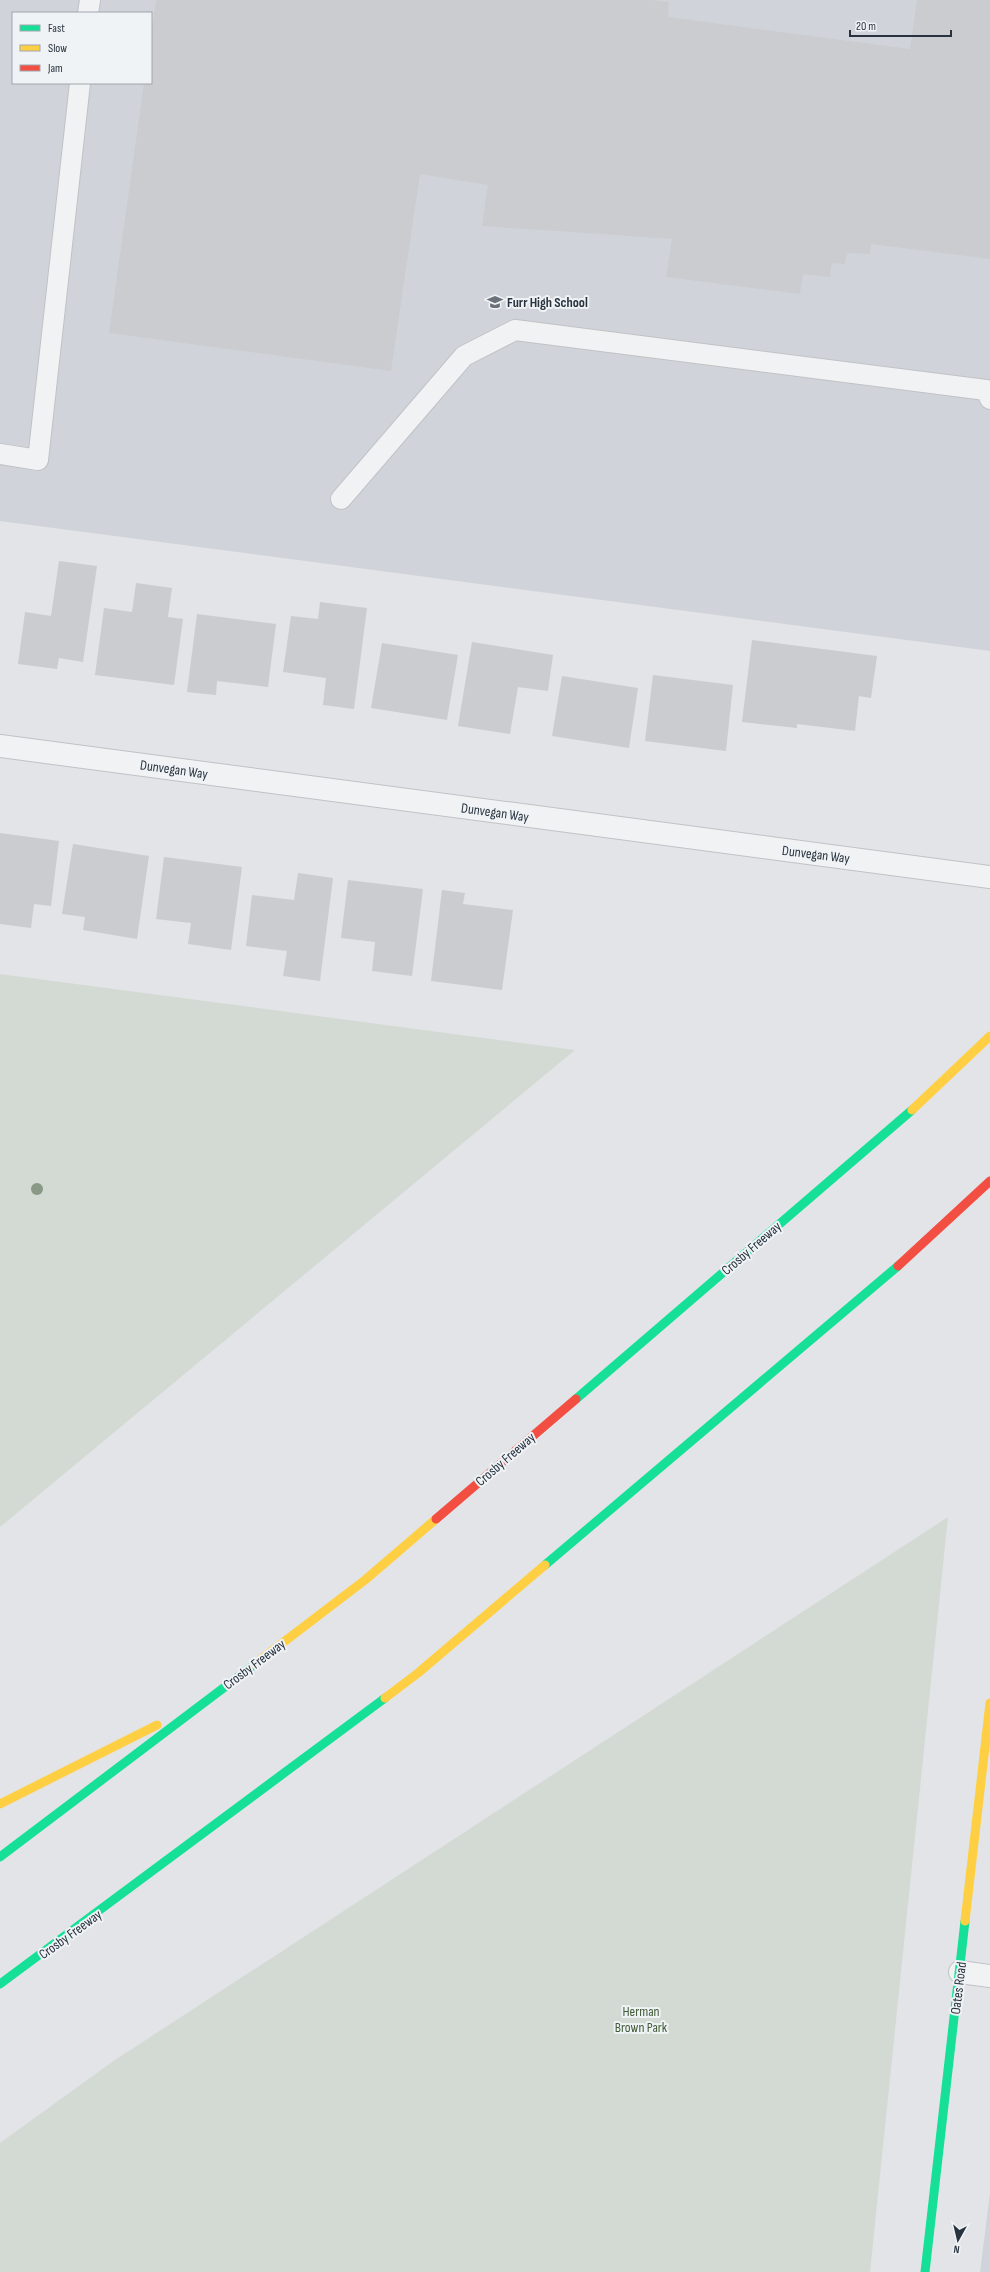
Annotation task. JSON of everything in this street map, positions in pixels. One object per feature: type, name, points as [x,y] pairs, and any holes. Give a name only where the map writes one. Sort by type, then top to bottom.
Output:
[{"type":"main road","name":"Crosby Freeway","points":[[0,1857],[365,1580],[927,1098],[990,1036]]},
{"type":"main road","name":"Crosby Freeway","points":[[0,1984],[418,1673],[923,1245],[990,1181]]},
{"type":"main road","points":[[0,1804],[206,1700]]},
{"type":"main road","name":"Oates Road","points":[[925,2272],[990,1703]]},
{"type":"street","name":"Dunvegan Way","points":[[0,746],[990,877]]},
{"type":"street","points":[[960,1972],[990,1976]]},
{"type":"lane","points":[[88,12],[90,0]]},
{"type":"lane","points":[[0,454],[38,460],[80,84]]},
{"type":"lane","points":[[341,499],[464,356],[515,330],[986,390],[990,399]]},
{"type":"shaded area","name":"Furr High School","points":[[0,0],[990,0],[990,651],[0,521]]},
{"type":"shaded area","points":[[990,2193],[990,2272],[980,2272]]},
{"type":"green space","points":[[0,974],[575,1050],[0,1527]]},
{"type":"green space","name":"Herman Brown Park","points":[[948,1517],[870,2272],[0,2272],[0,2143],[112,2062]]},
{"type":"building","points":[[156,0],[651,0],[669,2],[668,17],[910,49],[917,0],[990,0],[990,259],[871,244],[870,254],[847,253],[845,264],[832,263],[830,277],[803,274],[800,294],[666,277],[672,239],[482,226],[488,185],[420,174],[391,371],[109,333],[144,84],[152,84],[152,28]]},
{"type":"building","points":[[59,561],[97,566],[83,662],[59,658],[57,669],[18,664],[25,612],[51,616]]},
{"type":"building","points":[[136,583],[172,588],[168,617],[183,619],[174,685],[95,675],[104,608],[132,612]]},
{"type":"building","points":[[320,602],[367,608],[354,709],[323,705],[326,678],[283,672],[291,616],[318,619]]},
{"type":"building","points":[[197,614],[276,624],[268,687],[217,681],[216,695],[187,692]]},
{"type":"building","points":[[752,640],[877,656],[871,698],[859,696],[855,731],[797,724],[797,728],[742,722]]},
{"type":"building","points":[[472,642],[553,655],[548,691],[518,687],[510,734],[458,726]]},
{"type":"building","points":[[382,643],[458,655],[447,720],[371,708]]},
{"type":"building","points":[[653,675],[733,685],[726,751],[645,741]]},
{"type":"building","points":[[562,676],[638,688],[629,748],[552,736]]},
{"type":"building","points":[[0,833],[59,841],[51,906],[34,904],[31,928],[0,924]]},
{"type":"building","points":[[73,844],[149,856],[137,939],[83,930],[85,917],[62,914]]},
{"type":"building","points":[[164,857],[242,867],[231,950],[188,944],[191,923],[156,919]]},
{"type":"building","points":[[298,873],[333,878],[320,981],[283,976],[287,951],[246,946],[252,895],[294,900]]},
{"type":"building","points":[[348,880],[423,889],[412,976],[372,971],[375,942],[341,938]]},
{"type":"building","points":[[442,890],[465,893],[463,904],[513,910],[502,990],[431,981]]},
{"type":"traffic: fast","points":[[576,1399],[912,1110]]},
{"type":"traffic: fast","points":[[545,1565],[898,1266]]},
{"type":"traffic: fast","points":[[0,1857],[255,1664]]},
{"type":"traffic: fast","points":[[0,1984],[385,1698]]},
{"type":"traffic: fast","points":[[925,2272],[965,1921]]},
{"type":"traffic: slow","points":[[912,1110],[990,1036]]},
{"type":"traffic: slow","points":[[255,1664],[365,1580],[436,1519]]},
{"type":"traffic: slow","points":[[385,1698],[418,1673],[545,1565]]},
{"type":"traffic: slow","points":[[965,1921],[990,1703]]},
{"type":"traffic: slow","points":[[0,1804],[157,1725]]},
{"type":"traffic: jam","points":[[898,1266],[990,1181]]},
{"type":"traffic: jam","points":[[436,1519],[576,1399]]},
{"type":"place","name":"Furr High School","points":[[495,302]]}]
